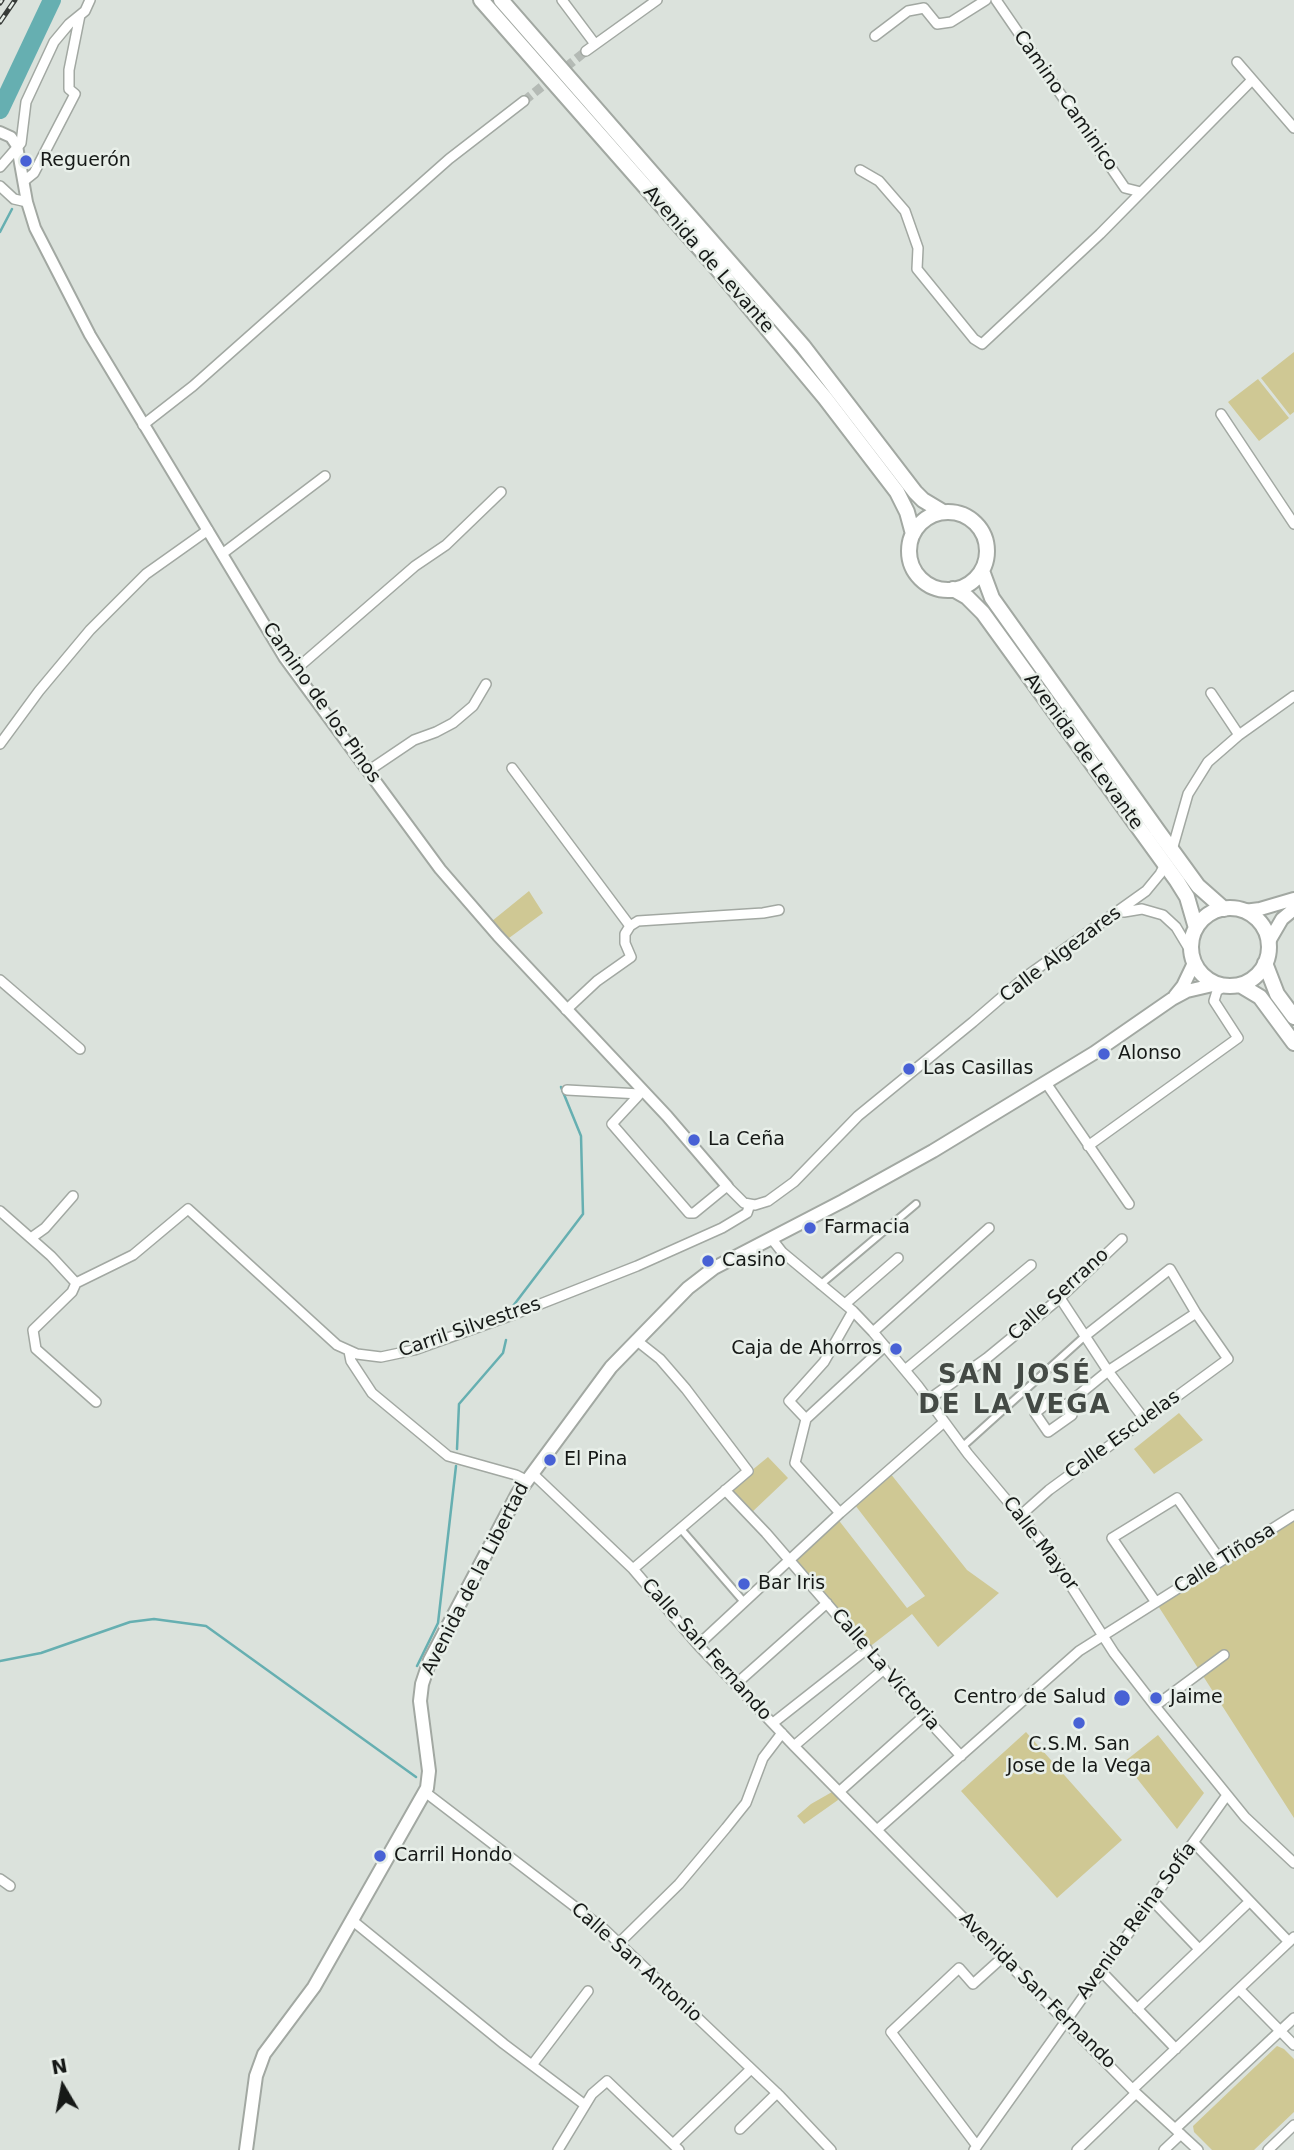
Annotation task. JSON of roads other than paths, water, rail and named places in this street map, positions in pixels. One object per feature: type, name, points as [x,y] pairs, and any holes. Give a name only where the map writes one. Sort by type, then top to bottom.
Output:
[{"type":"main road","name":"Avenida de Levante","points":[[481,0],[715,266],[825,398],[897,492],[907,512],[912,534]]},
{"type":"main road","name":"Avenida de Levante","points":[[501,0],[803,346],[915,492],[943,512]]},
{"type":"main road","points":[[943,512],[964,515],[981,529],[987,550],[982,571],[972,581],[953,589],[932,586],[916,573],[909,554],[912,534],[928,517],[943,512]]},
{"type":"main road","name":"Avenida de Levante","points":[[982,571],[992,598],[1172,850],[1198,886],[1224,909]]},
{"type":"main road","name":"Avenida de Levante","points":[[953,589],[967,597],[984,613],[1165,865],[1187,897],[1196,928]]},
{"type":"main road","points":[[1294,898],[1260,909],[1224,909],[1211,913],[1192,936],[1192,958],[1203,976],[1260,997],[1294,1043]]},
{"type":"main road","points":[[1227,985],[1255,976],[1265,963],[1268,943],[1282,919],[1294,909]]},
{"type":"main road","points":[[1244,911],[1261,923],[1268,943]]},
{"type":"main road","name":"Avenida de la Libertad","points":[[1172,999],[1183,986],[1192,958]]},
{"type":"main road","points":[[1265,963],[1277,994],[1294,1017]]},
{"type":"main road","name":"Avenida de la Libertad","points":[[246,2150],[256,2076],[264,2054],[314,1987],[425,1792],[429,1771],[420,1708],[425,1675],[434,1652],[491,1542],[529,1477],[603,1376],[636,1340],[706,1273],[900,1170],[1046,1083],[1172,999],[1187,991],[1227,985]]},
{"type":"street","points":[[0,167],[21,141],[26,102],[54,42],[80,15],[90,0]]},
{"type":"street","points":[[562,0],[595,44]]},
{"type":"street","points":[[586,51],[657,0]]},
{"type":"street","points":[[875,36],[908,11],[924,8],[937,24],[951,22],[986,0]]},
{"type":"street","name":"Camino Caminico","points":[[996,0],[1125,188],[1142,192]]},
{"type":"street","points":[[24,181],[34,173],[75,94],[69,89],[69,70],[80,15]]},
{"type":"street","points":[[1237,62],[1294,128]]},
{"type":"street","points":[[860,170],[879,181],[905,211],[918,248],[917,270],[974,339],[982,344],[1100,234],[1252,80]]},
{"type":"street","points":[[143,425],[193,386],[449,159],[524,101]]},
{"type":"street","points":[[4,133],[17,146]]},
{"type":"street","name":"Camino de los Pinos","points":[[17,146],[27,202],[35,228],[83,323],[294,671],[440,869],[727,1186],[740,1200],[750,1204]]},
{"type":"street","points":[[0,186],[15,199],[27,202]]},
{"type":"street","points":[[1222,414],[1294,524]]},
{"type":"street","points":[[222,554],[326,476]]},
{"type":"street","points":[[294,671],[415,566],[446,545],[502,492]]},
{"type":"street","points":[[0,744],[90,629],[146,574],[208,530]]},
{"type":"street","points":[[368,771],[414,740],[436,733],[453,723],[473,706],[486,684]]},
{"type":"street","points":[[1211,693],[1239,735]]},
{"type":"street","name":"Calle Algezares","points":[[750,1204],[762,1203],[783,1192],[886,1091],[967,1028],[1033,971],[1146,891],[1165,865],[1172,850],[1181,813],[1196,778],[1208,762],[1239,735],[1292,702]]},
{"type":"street","points":[[512,768],[630,926]]},
{"type":"street","points":[[1112,916],[1134,909],[1157,912],[1176,927],[1192,958]]},
{"type":"street","points":[[566,1010],[597,981],[631,957],[625,943],[625,934],[630,926],[638,921],[779,910]]},
{"type":"street","points":[[0,980],[80,1049]]},
{"type":"street","points":[[1088,1146],[1238,1038],[1214,1002],[1217,991],[1227,985]]},
{"type":"street","points":[[1046,1083],[1129,1204]]},
{"type":"street","points":[[567,1090],[641,1093]]},
{"type":"street","points":[[641,1093],[612,1124],[689,1213],[694,1213],[727,1186]]},
{"type":"street","points":[[31,1238],[45,1228],[73,1196]]},
{"type":"street","name":"Carril Silvestres","points":[[76,1283],[133,1255],[188,1209],[337,1345],[358,1354],[381,1357],[414,1350],[516,1314],[701,1238],[747,1213],[750,1204]]},
{"type":"street","points":[[820,1285],[916,1204]]},
{"type":"street","points":[[0,1211],[51,1255],[76,1283],[72,1292],[33,1330],[36,1349],[96,1402]]},
{"type":"street","points":[[873,1332],[989,1228]]},
{"type":"street","name":"Calle Mayor","points":[[771,1238],[782,1252],[849,1308],[886,1346],[962,1447],[1021,1515],[1057,1562],[1103,1636],[1155,1706],[1245,1817],[1294,1863]]},
{"type":"street","name":"Calle Serrano","points":[[928,1400],[987,1358],[1060,1298],[1122,1239]]},
{"type":"street","points":[[806,1419],[789,1401],[824,1362],[849,1308],[898,1258]]},
{"type":"street","points":[[905,1370],[1031,1265]]},
{"type":"street","points":[[962,1447],[1085,1336],[1170,1269],[1196,1313],[1108,1371],[1065,1406]]},
{"type":"street","points":[[1060,1298],[1108,1371],[1145,1420]]},
{"type":"street","name":"Calle Escuelas","points":[[1021,1515],[1049,1490],[1228,1359],[1196,1313]]},
{"type":"street","points":[[633,1569],[748,1471],[677,1379],[655,1354],[636,1340]]},
{"type":"street","points":[[840,1513],[795,1463],[806,1419],[886,1346]]},
{"type":"street","points":[[349,1351],[351,1361],[372,1393],[448,1456],[529,1477]]},
{"type":"street","points":[[698,1645],[789,1559],[944,1422]]},
{"type":"street","name":"Calle San Fernando","points":[[529,1477],[633,1569],[698,1645],[878,1829]]},
{"type":"street","name":"Calle La Victoria","points":[[725,1490],[961,1756]]},
{"type":"street","points":[[1155,1601],[1112,1538],[1177,1498],[1221,1561]]},
{"type":"street","name":"Calle Tiñosa","points":[[878,1829],[1068,1660],[1155,1601],[1294,1515]]},
{"type":"street","points":[[681,1528],[744,1602]]},
{"type":"street","points":[[736,1684],[827,1604]]},
{"type":"street","points":[[773,1723],[867,1649]]},
{"type":"street","points":[[1155,1706],[1224,1655]]},
{"type":"street","points":[[794,1746],[884,1668]]},
{"type":"street","points":[[840,1791],[924,1716]]},
{"type":"street","points":[[619,1943],[678,1884],[726,1829],[746,1802],[762,1758],[782,1733]]},
{"type":"street","name":"Calle San Antonio","points":[[425,1792],[604,1929],[777,2093],[831,2150]]},
{"type":"street","name":"Avenida Reina Sofía","points":[[975,2148],[1227,1795]]},
{"type":"street","name":"Avenida San Fernando","points":[[878,1829],[1135,2091],[1198,2150]]},
{"type":"street","points":[[1077,2150],[1176,2049],[1291,1940],[1249,1902],[1194,1843]]},
{"type":"street","points":[[0,1879],[10,1886]]},
{"type":"street","points":[[1152,1900],[1199,1950]]},
{"type":"street","points":[[1137,2009],[1249,1902]]},
{"type":"street","points":[[353,1920],[531,2065],[585,2105]]},
{"type":"street","points":[[975,2148],[891,2032],[959,1968],[973,1984],[1003,1957]]},
{"type":"street","points":[[1101,1971],[1176,2049]]},
{"type":"street","points":[[1239,1989],[1294,2045]]},
{"type":"street","points":[[531,2065],[588,1992]]},
{"type":"street","points":[[1164,2150],[1178,2132],[1294,2018]]},
{"type":"street","points":[[558,2150],[592,2094],[607,2081],[676,2147],[751,2069]]},
{"type":"street","points":[[740,2129],[777,2093]]},
{"type":"street","points":[[1268,2150],[1294,2125]]},
{"type":"waterway","points":[[0,110],[52,0]]},
{"type":"waterway","points":[[0,232],[12,209]]},
{"type":"waterway","points":[[510,1310],[583,1214],[581,1136],[561,1087]]},
{"type":"waterway","points":[[457,1449],[459,1404],[503,1353],[506,1340]]},
{"type":"waterway","points":[[417,1666],[438,1623],[456,1466]]},
{"type":"waterway","points":[[0,1661],[41,1653],[130,1622],[154,1619],[206,1626],[416,1777]]},
{"type":"tunnel","points":[[524,101],[586,51]]},
{"type":"railway","points":[[0,22],[15,0]]},
{"type":"place","name":"Reguerón","points":[[26,161]]},
{"type":"place","name":"Alonso","points":[[1104,1054]]},
{"type":"place","name":"Las Casillas","points":[[909,1069]]},
{"type":"place","name":"La Ceña","points":[[694,1140]]},
{"type":"place","name":"Farmacia","points":[[810,1228]]},
{"type":"place","name":"Casino","points":[[708,1261]]},
{"type":"place","name":"Caja de Ahorros","points":[[896,1349]]},
{"type":"place","name":"El Pina","points":[[550,1460]]},
{"type":"place","name":"Bar Iris","points":[[744,1584]]},
{"type":"place","name":"Centro de Salud","points":[[1122,1698]]},
{"type":"place","name":"Jaime","points":[[1156,1698]]},
{"type":"place","name":"C.S.M. San Jose de la Vega","points":[[1079,1723]]},
{"type":"place","name":"Carril Hondo","points":[[380,1856]]},
{"type":"district","name":"SAN JOSÉ DE LA VEGA","points":[[1015,1391]]}]
